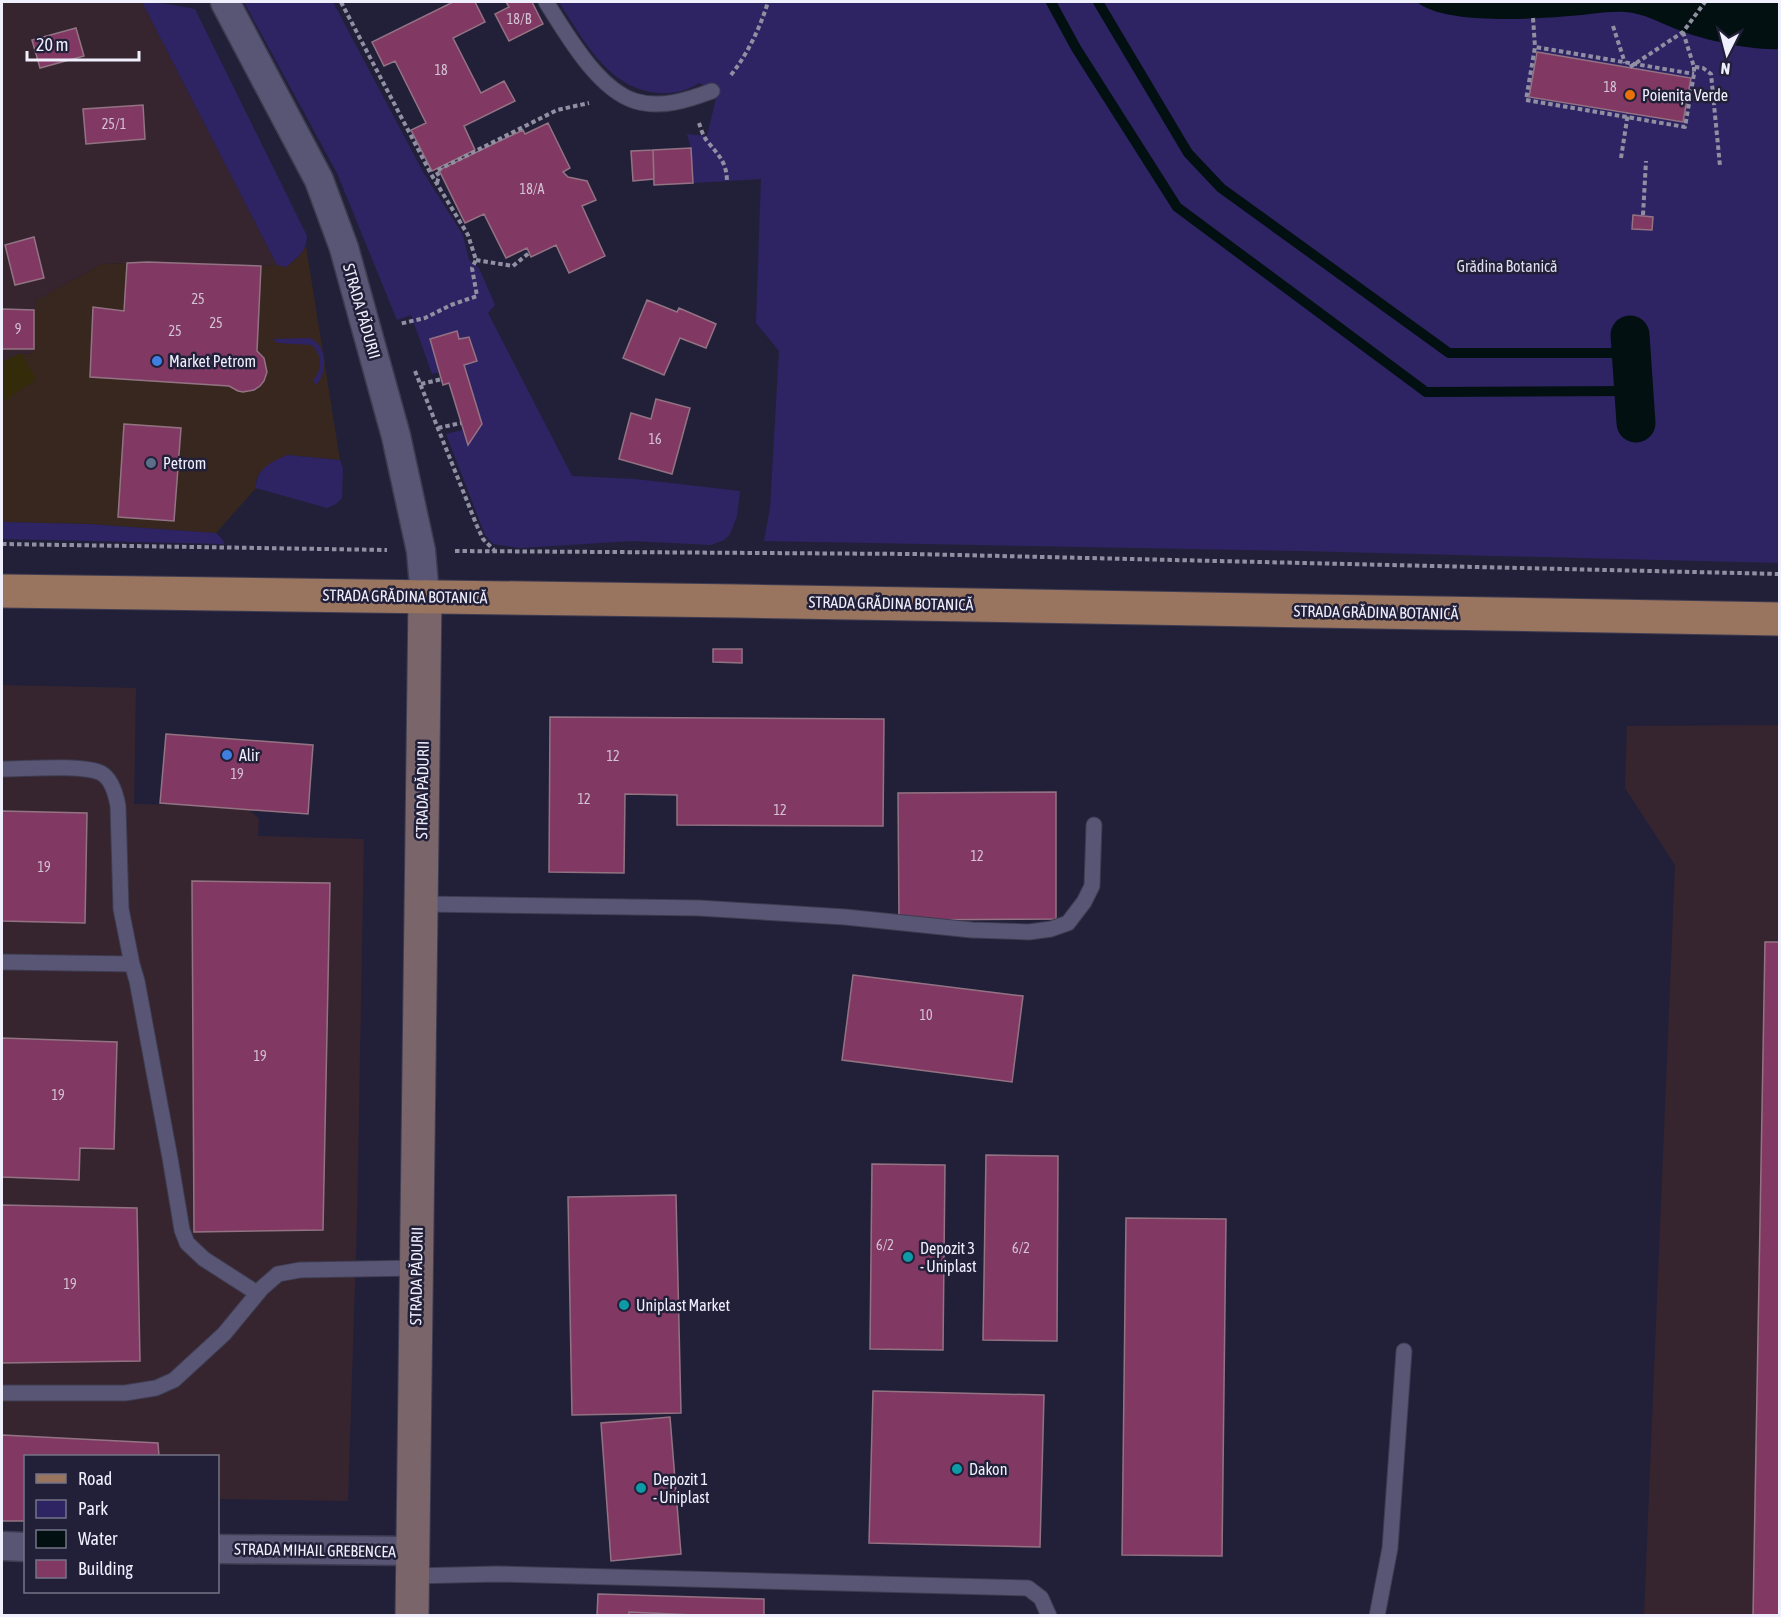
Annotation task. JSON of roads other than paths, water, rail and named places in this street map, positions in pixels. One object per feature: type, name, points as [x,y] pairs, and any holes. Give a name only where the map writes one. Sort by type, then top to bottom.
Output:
[{"type":"main road","name":"STRADA GRĂDINA BOTANICĂ","points":[[2,591],[1779,620]]},
{"type":"main road","name":"STRADA PĂDURII","points":[[412,1616],[424,597]]},
{"type":"street","name":"STRADA PĂDURII","points":[[225,2],[319,180],[337,229],[396,436],[421,550],[424,597]]},
{"type":"street","points":[[2,1546],[24,1547]]},
{"type":"street","name":"STRADA MIHAIL GREBENCEA","points":[[219,1549],[413,1563]]},
{"type":"lane","points":[[546,2],[568,38],[596,74],[633,101],[665,104],[689,100],[712,91]]},
{"type":"lane","points":[[2,769],[84,768],[103,774],[114,789],[118,806],[121,909],[137,981],[182,1230],[187,1243],[204,1259],[257,1293]]},
{"type":"lane","points":[[421,904],[699,908],[845,917],[972,930],[1029,932],[1052,929],[1068,923],[1084,902],[1092,886],[1095,825]]},
{"type":"lane","points":[[2,962],[132,964]]},
{"type":"lane","points":[[2,1393],[125,1393],[156,1388],[174,1380],[224,1334],[257,1293],[278,1274],[300,1270],[417,1268]]},
{"type":"lane","points":[[1377,1616],[1390,1548],[1404,1351]]},
{"type":"lane","points":[[413,1563],[497,1574],[1028,1588],[1041,1599],[1049,1616]]},
{"type":"water","points":[[1417,2],[1779,2],[1779,49],[1744,47],[1716,41],[1625,12],[1490,19],[1447,14]]},
{"type":"waterway","points":[[1051,2],[1076,48],[1177,207],[1426,392],[1634,391]]},
{"type":"waterway","points":[[1098,2],[1188,153],[1221,188],[1449,353],[1631,353]]},
{"type":"waterway","points":[[1630,335],[1636,423]]},
{"type":"place","name":"Poienița Verde","points":[[1630,95]]},
{"type":"place","name":"Market Petrom","points":[[157,361]]},
{"type":"place","name":"Petrom","points":[[151,463]]},
{"type":"place","name":"Alir","points":[[227,755]]},
{"type":"place","name":"Depozit 3 - Uniplast","points":[[908,1257]]},
{"type":"place","name":"Uniplast Market","points":[[624,1305]]},
{"type":"place","name":"Dakon","points":[[957,1469]]},
{"type":"place","name":"Depozit 1 - Uniplast","points":[[641,1488]]},
{"type":"park label","name":"Grădina Botanică","points":[[1507,266]]}]
